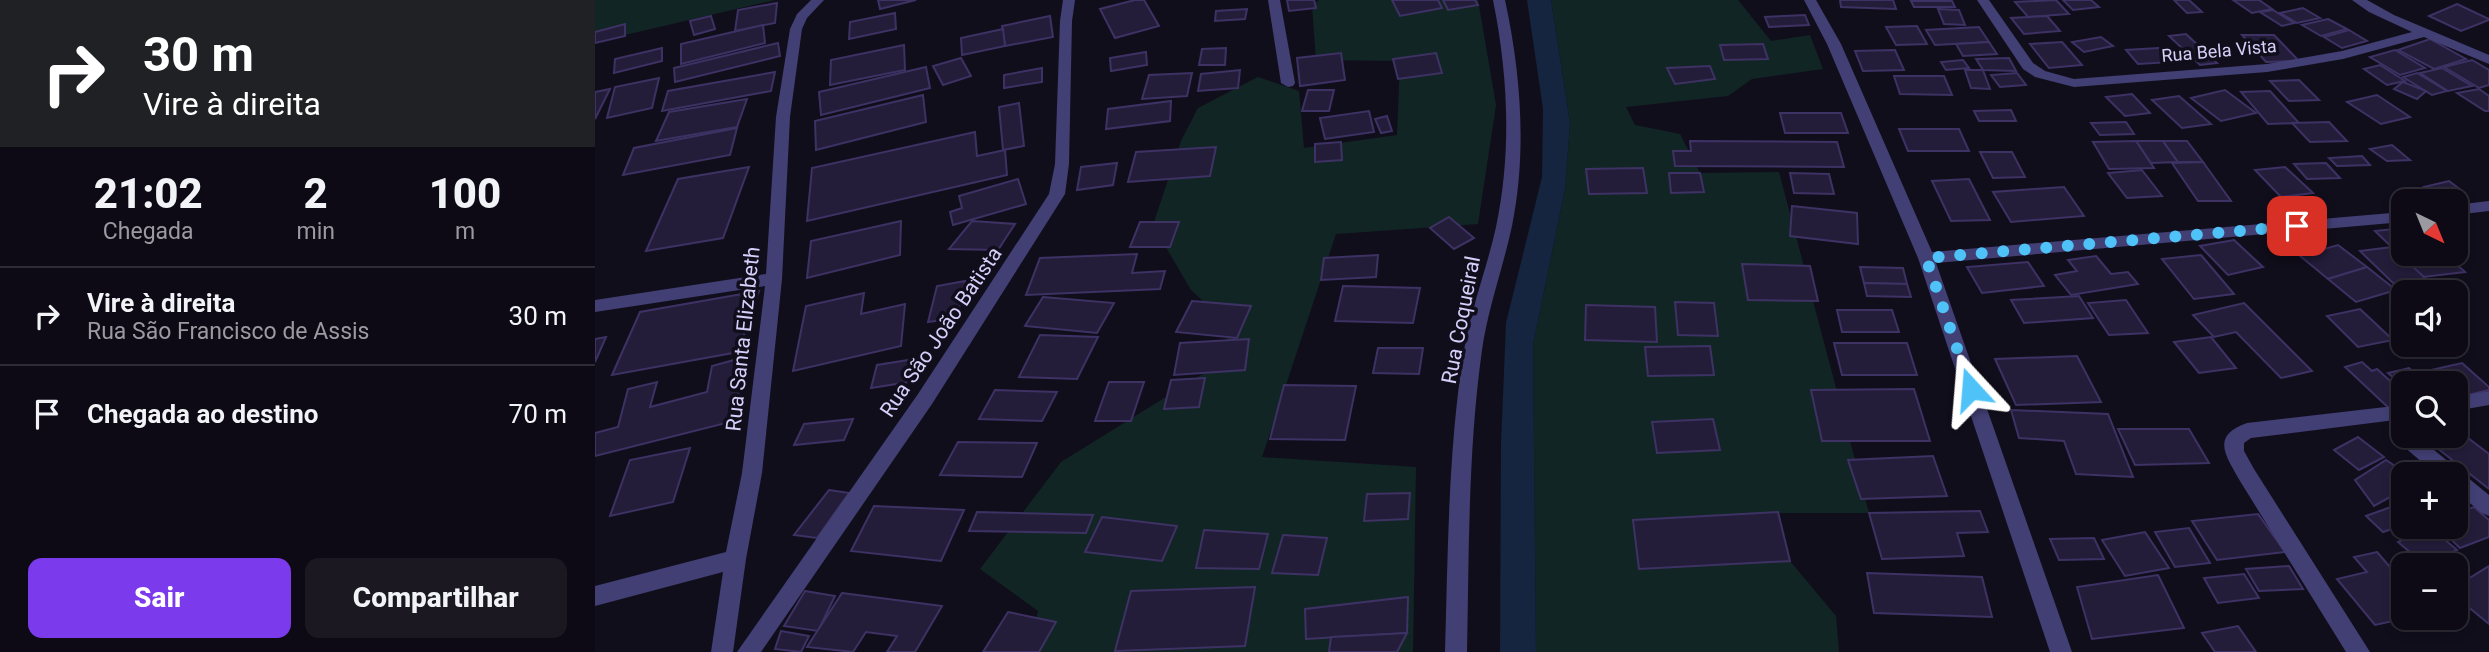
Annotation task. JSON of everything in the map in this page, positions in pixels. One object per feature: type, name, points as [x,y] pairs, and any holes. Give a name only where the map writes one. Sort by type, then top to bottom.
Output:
[{"type":"street","name":"Rua Santa Elizabeth","points":[[722,652],[735,559],[752,473],[775,279],[783,117],[796,29],[801,17],[818,0]]},
{"type":"street","name":"Rua São João Batista","points":[[748,652],[925,399],[1057,194],[1062,164],[1066,20],[1069,0]]},
{"type":"street","points":[[1274,0],[1288,83]]},
{"type":"street","name":"Rua Coqueiral","points":[[1456,652],[1458,554],[1471,364],[1512,188],[1507,35],[1499,0]]},
{"type":"street","points":[[1810,0],[1834,44],[1926,258],[2061,652]]},
{"type":"street","name":"Rua Bela Vista","points":[[1983,0],[2028,66],[2040,74],[2074,83],[2267,68],[2343,55],[2424,33]]},
{"type":"street","points":[[2358,0],[2396,23],[2464,47],[2489,60]]},
{"type":"street","points":[[2468,209],[2489,206]]},
{"type":"street","points":[[1926,258],[2391,218]]},
{"type":"street","points":[[595,306],[775,279]]},
{"type":"street","points":[[2468,402],[2489,398]]},
{"type":"street","points":[[2359,652],[2247,475],[2234,452],[2234,439],[2247,431],[2391,414]]},
{"type":"street","points":[[2380,415],[2391,424]]},
{"type":"street","points":[[2419,448],[2436,462]]},
{"type":"street","points":[[2468,490],[2489,507]]},
{"type":"street","points":[[595,596],[735,559]]},
{"type":"green space","points":[[595,0],[775,0],[595,42]]},
{"type":"green space","points":[[1319,0],[1478,0],[1496,105],[1478,224],[1336,234],[1262,457],[1416,467],[1413,652],[1030,652],[1038,611],[980,569],[1061,462],[1203,374],[1233,329],[1191,290],[1153,225],[1181,141],[1198,108],[1258,77],[1299,91],[1304,148],[1397,135],[1400,61],[1316,60],[1312,6]]},
{"type":"green space","points":[[1551,0],[1738,0],[1771,41],[1810,35],[1823,69],[1752,79],[1728,96],[1626,107],[1635,125],[1680,134],[1700,173],[1779,172],[1869,513],[1778,513],[1790,561],[1836,616],[1839,652],[1536,652],[1533,345],[1565,189],[1570,123]]},
{"type":"water","points":[[1527,0],[1551,0],[1570,123],[1565,189],[1533,345],[1536,652],[1500,652],[1501,443],[1506,323],[1542,177],[1543,109]]},
{"type":"building","points":[[878,0],[916,0],[880,9]]},
{"type":"building","points":[[1144,0],[1159,26],[1115,38],[1100,9]]},
{"type":"building","points":[[1287,0],[1314,0],[1316,8],[1289,11]]},
{"type":"building","points":[[1392,0],[1438,0],[1442,8],[1400,16]]},
{"type":"building","points":[[1443,0],[1475,0],[1478,5],[1448,10]]},
{"type":"building","points":[[1840,0],[1893,0],[1896,9],[1841,7]]},
{"type":"building","points":[[2056,0],[2069,14],[2028,17],[2015,2]]},
{"type":"building","points":[[2063,0],[2091,0],[2099,7],[2073,10]]},
{"type":"building","points":[[2174,0],[2189,0],[2202,12],[2187,13]]},
{"type":"building","points":[[2233,0],[2259,0],[2272,9],[2252,13]]},
{"type":"building","points":[[1911,1],[1952,1],[1955,7],[1914,7]]},
{"type":"building","points":[[777,3],[775,23],[735,31],[738,10]]},
{"type":"building","points":[[2457,4],[2489,20],[2461,31],[2429,16]]},
{"type":"building","points":[[2303,8],[2320,18],[2297,23],[2280,13]]},
{"type":"building","points":[[1247,9],[1245,19],[1215,21],[1216,11]]},
{"type":"building","points":[[1938,9],[1959,10],[1965,25],[1944,24]]},
{"type":"building","points":[[2273,10],[2294,23],[2282,26],[2260,12]]},
{"type":"building","points":[[895,13],[896,29],[849,39],[850,22]]},
{"type":"building","points":[[1805,15],[1809,25],[1769,27],[1765,17]]},
{"type":"building","points":[[711,16],[715,29],[694,35],[690,21]]},
{"type":"building","points":[[1050,16],[1053,37],[1005,46],[1002,26]]},
{"type":"building","points":[[2047,16],[2060,31],[2024,34],[2011,18]]},
{"type":"building","points":[[2328,19],[2347,29],[2321,36],[2302,25]]},
{"type":"building","points":[[625,24],[625,36],[595,43],[595,32]]},
{"type":"building","points":[[763,25],[765,43],[681,64],[681,44]]},
{"type":"building","points":[[1917,26],[1927,44],[1896,45],[1886,27]]},
{"type":"building","points":[[1979,27],[1989,42],[1935,45],[1926,30]]},
{"type":"building","points":[[1003,29],[1005,46],[962,55],[961,38]]},
{"type":"building","points":[[2349,30],[2367,41],[2342,48],[2324,37]]},
{"type":"building","points":[[2186,34],[2217,63],[2200,65],[2169,36]]},
{"type":"building","points":[[2242,35],[2274,35],[2299,61],[2266,62]]},
{"type":"building","points":[[2101,37],[2113,46],[2084,52],[2072,42]]},
{"type":"building","points":[[2430,39],[2466,59],[2434,69],[2398,50]]},
{"type":"building","points":[[1989,42],[1997,54],[1963,56],[1956,44]]},
{"type":"building","points":[[2062,42],[2082,65],[2049,68],[2030,44]]},
{"type":"building","points":[[778,43],[780,56],[675,82],[674,68]]},
{"type":"building","points":[[1763,44],[1768,59],[1724,60],[1720,45]]},
{"type":"building","points":[[904,45],[905,70],[830,85],[831,60]]},
{"type":"building","points":[[662,48],[662,61],[614,73],[615,59]]},
{"type":"building","points":[[1226,48],[1225,65],[1199,65],[1202,49]]},
{"type":"building","points":[[2159,48],[2172,62],[2138,64],[2126,50]]},
{"type":"building","points":[[1895,50],[1904,70],[1863,71],[1855,51]]},
{"type":"building","points":[[2395,50],[2425,68],[2400,75],[2370,57]]},
{"type":"building","points":[[1146,52],[1147,65],[1111,71],[1110,58]]},
{"type":"building","points":[[1341,53],[1345,80],[1300,86],[1297,58]]},
{"type":"building","points":[[1436,53],[1442,73],[1398,79],[1393,59]]},
{"type":"building","points":[[961,58],[971,76],[943,85],[933,66]]},
{"type":"building","points":[[2009,58],[2016,71],[1983,70],[1976,59]]},
{"type":"building","points":[[1963,60],[1969,68],[1946,70],[1941,62]]},
{"type":"building","points":[[2472,60],[2489,70],[2489,85],[2479,88],[2444,67]]},
{"type":"building","points":[[2380,65],[2405,81],[2387,85],[2364,69]]},
{"type":"building","points":[[1710,66],[1715,79],[1675,84],[1667,68]]},
{"type":"building","points":[[926,67],[930,88],[821,115],[819,92]]},
{"type":"building","points":[[1042,68],[1042,82],[1004,88],[1004,75]]},
{"type":"building","points":[[2442,68],[2472,86],[2448,91],[2420,73]]},
{"type":"building","points":[[1240,70],[1238,88],[1198,91],[1201,74]]},
{"type":"building","points":[[1965,70],[1983,70],[1990,89],[1971,88]]},
{"type":"building","points":[[775,72],[771,91],[662,111],[668,91]]},
{"type":"building","points":[[1192,73],[1187,96],[1142,99],[1149,75]]},
{"type":"building","points":[[2017,73],[2026,85],[2000,87],[1991,75]]},
{"type":"building","points":[[2417,73],[2447,91],[2432,95],[2403,77]]},
{"type":"building","points":[[1894,76],[1944,76],[1952,95],[1900,94]]},
{"type":"building","points":[[659,78],[652,108],[607,118],[615,87]]},
{"type":"building","points":[[2299,80],[2319,100],[2289,101],[2270,81]]},
{"type":"building","points":[[2403,82],[2426,91],[2417,99],[2394,89]]},
{"type":"building","points":[[610,89],[595,119],[595,92]]},
{"type":"building","points":[[2479,89],[2489,96],[2489,111],[2457,93]]},
{"type":"building","points":[[1308,90],[1334,90],[1329,111],[1302,111]]},
{"type":"building","points":[[2225,90],[2256,113],[2221,121],[2191,98]]},
{"type":"building","points":[[2270,91],[2299,123],[2268,124],[2241,92]]},
{"type":"building","points":[[2132,94],[2150,113],[2125,116],[2106,97]]},
{"type":"building","points":[[923,95],[926,122],[816,150],[815,121]]},
{"type":"building","points":[[2377,95],[2410,117],[2381,124],[2347,102]]},
{"type":"building","points":[[2179,96],[2211,124],[2182,128],[2152,100]]},
{"type":"building","points":[[747,99],[737,127],[656,141],[669,112]]},
{"type":"building","points":[[1171,101],[1170,121],[1106,129],[1108,109]]},
{"type":"building","points":[[1019,103],[1024,146],[1003,150],[999,107]]},
{"type":"building","points":[[2011,110],[2016,121],[1979,121],[1974,111]]},
{"type":"building","points":[[1369,111],[1374,132],[1325,139],[1320,118]]},
{"type":"building","points":[[1780,113],[1841,113],[1848,133],[1785,133]]},
{"type":"building","points":[[1387,116],[1392,131],[1381,133],[1375,119]]},
{"type":"building","points":[[2126,122],[2134,134],[2100,135],[2091,123]]},
{"type":"building","points":[[2329,122],[2347,141],[2310,142],[2292,123]]},
{"type":"building","points":[[737,128],[730,155],[623,175],[634,148]]},
{"type":"building","points":[[1899,129],[1959,129],[1969,151],[1908,151]]},
{"type":"building","points":[[975,132],[977,156],[1005,150],[1007,175],[807,221],[812,168]]},
{"type":"building","points":[[1690,141],[1837,142],[1844,167],[1675,166],[1673,151],[1691,151]]},
{"type":"building","points":[[2136,141],[2163,141],[2178,162],[2151,163]]},
{"type":"building","points":[[2136,141],[2154,168],[2109,169],[2093,142]]},
{"type":"building","points":[[2163,141],[2187,141],[2203,162],[2178,162]]},
{"type":"building","points":[[1341,142],[1342,160],[1315,162],[1315,144]]},
{"type":"building","points":[[2392,145],[2410,160],[2387,161],[2370,149]]},
{"type":"building","points":[[1216,147],[1210,176],[1128,182],[1136,152]]},
{"type":"building","points":[[1980,152],[2012,152],[2025,177],[1993,178]]},
{"type":"building","points":[[2362,156],[2370,165],[2337,166],[2329,158]]},
{"type":"building","points":[[2203,162],[2231,201],[2198,201],[2172,163]]},
{"type":"building","points":[[1117,163],[1113,185],[1077,190],[1081,167]]},
{"type":"building","points":[[2326,163],[2340,178],[2307,179],[2294,164]]},
{"type":"building","points":[[749,167],[723,238],[646,251],[678,179]]},
{"type":"building","points":[[2285,167],[2313,193],[2281,197],[2255,170]]},
{"type":"building","points":[[1643,168],[1647,193],[1589,194],[1586,169]]},
{"type":"building","points":[[2142,170],[2162,196],[2127,198],[2108,173]]},
{"type":"building","points":[[1669,173],[1700,173],[1704,192],[1671,193]]},
{"type":"building","points":[[1790,173],[1829,174],[1834,194],[1794,193]]},
{"type":"building","points":[[1018,179],[1026,204],[953,225],[950,212],[962,208],[959,196]]},
{"type":"building","points":[[1969,179],[1990,220],[1951,221],[1932,181]]},
{"type":"building","points":[[2449,181],[2460,189],[2427,189],[2424,187]]},
{"type":"building","points":[[2064,187],[2084,216],[2011,222],[1993,192]]},
{"type":"building","points":[[1792,206],[1857,213],[1858,244],[1790,236]]},
{"type":"building","points":[[1449,217],[1474,238],[1454,249],[1430,228]]},
{"type":"building","points":[[901,221],[900,255],[807,278],[811,241]]},
{"type":"building","points":[[972,221],[1015,224],[998,250],[949,249]]},
{"type":"building","points":[[1140,222],[1179,222],[1170,247],[1130,247]]},
{"type":"building","points":[[2391,229],[2391,246],[2375,231]]},
{"type":"building","points":[[2234,240],[2263,267],[2228,275],[2200,246]]},
{"type":"building","points":[[2338,245],[2367,267],[2328,279],[2300,256]]},
{"type":"building","points":[[2391,247],[2391,266],[2412,266],[2426,279],[2391,281],[2360,251]]},
{"type":"building","points":[[1137,254],[1132,273],[1165,271],[1160,289],[1026,295],[1040,258]]},
{"type":"building","points":[[1378,255],[1376,277],[1321,280],[1324,258]]},
{"type":"building","points":[[2201,255],[2234,294],[2194,299],[2162,259]]},
{"type":"building","points":[[2096,256],[2111,274],[2128,272],[2138,284],[2071,295],[2055,275],[2077,271],[2068,260]]},
{"type":"building","points":[[2028,262],[2044,286],[1982,293],[1967,267]]},
{"type":"building","points":[[1742,264],[1810,266],[1818,301],[1748,300]]},
{"type":"building","points":[[2412,266],[2458,266],[2465,272],[2423,277]]},
{"type":"building","points":[[1860,267],[1903,268],[1907,284],[1864,283]]},
{"type":"building","points":[[2367,267],[2391,286],[2391,292],[2356,302],[2328,279]]},
{"type":"building","points":[[965,281],[957,318],[928,322],[937,286]]},
{"type":"building","points":[[1864,283],[1907,284],[1911,297],[1867,296]]},
{"type":"building","points":[[1343,286],[1420,288],[1413,323],[1335,321]]},
{"type":"building","points":[[759,291],[738,352],[612,375],[640,312]]},
{"type":"building","points":[[864,293],[861,314],[905,304],[901,346],[793,371],[806,306]]},
{"type":"building","points":[[2079,296],[2093,318],[2024,323],[2011,300]]},
{"type":"building","points":[[1043,297],[1114,303],[1097,333],[1025,326]]},
{"type":"building","points":[[2126,300],[2148,333],[2109,335],[2088,303]]},
{"type":"building","points":[[1192,301],[1251,306],[1237,338],[1176,332]]},
{"type":"building","points":[[1675,302],[1714,303],[1718,336],[1678,335]]},
{"type":"building","points":[[2244,303],[2312,371],[2281,378],[2236,332],[2214,337],[2193,315]]},
{"type":"building","points":[[1586,305],[1655,307],[1657,342],[1585,340]]},
{"type":"building","points":[[2360,309],[2391,340],[2358,347],[2327,316]]},
{"type":"building","points":[[1837,310],[1892,310],[1899,332],[1842,332]]},
{"type":"building","points":[[1040,335],[1098,337],[1077,379],[1019,377]]},
{"type":"building","points":[[606,337],[595,362],[595,339]]},
{"type":"building","points":[[2211,337],[2236,368],[2199,373],[2174,342]]},
{"type":"building","points":[[1249,339],[1245,370],[1174,375],[1180,343]]},
{"type":"building","points":[[1834,343],[1907,343],[1917,375],[1842,375]]},
{"type":"building","points":[[1710,346],[1714,375],[1648,376],[1645,347]]},
{"type":"building","points":[[1378,348],[1423,348],[1419,374],[1373,373]]},
{"type":"building","points":[[2077,356],[2101,402],[2016,405],[1995,359]]},
{"type":"building","points":[[745,357],[734,421],[595,456],[595,433],[618,427],[628,389],[657,382],[650,407],[707,392],[712,366]]},
{"type":"building","points":[[921,358],[915,381],[871,388],[877,365]]},
{"type":"building","points":[[2362,362],[2372,371],[2377,369],[2391,382],[2391,410],[2345,367]]},
{"type":"building","points":[[2462,363],[2489,387],[2489,390],[2468,395],[2468,371],[2426,371]]},
{"type":"building","points":[[1205,378],[1199,407],[1164,409],[1171,380]]},
{"type":"building","points":[[1109,382],[1144,382],[1131,421],[1095,421]]},
{"type":"building","points":[[1284,385],[1356,386],[1345,440],[1270,439]]},
{"type":"building","points":[[1914,389],[1930,441],[1822,441],[1811,390]]},
{"type":"building","points":[[995,390],[1057,392],[1042,421],[979,419]]},
{"type":"building","points":[[2011,410],[2108,414],[2133,477],[2076,474],[2064,441],[2019,438]]},
{"type":"building","points":[[853,419],[844,440],[794,445],[804,424]]},
{"type":"building","points":[[1713,419],[1720,450],[1657,453],[1652,422]]},
{"type":"building","points":[[2118,429],[2189,429],[2209,463],[2135,465]]},
{"type":"building","points":[[2358,437],[2384,457],[2359,470],[2334,450]]},
{"type":"building","points":[[2468,438],[2489,454],[2489,489],[2468,472],[2468,462],[2455,462],[2437,448],[2468,448]]},
{"type":"building","points":[[958,442],[1037,443],[1022,477],[940,475]]},
{"type":"building","points":[[690,448],[673,502],[610,516],[630,460]]},
{"type":"building","points":[[1933,456],[1947,496],[1861,499],[1848,460]]},
{"type":"building","points":[[2386,460],[2391,463],[2391,497],[2374,506],[2355,480]]},
{"type":"building","points":[[829,490],[849,493],[817,538],[794,535]]},
{"type":"building","points":[[1410,493],[1408,519],[1364,521],[1367,494]]},
{"type":"building","points":[[874,506],[964,510],[941,561],[851,551]]},
{"type":"building","points":[[2391,507],[2391,529],[2383,532],[2366,516]]},
{"type":"building","points":[[2474,507],[2489,520],[2489,537],[2460,548],[2451,539],[2468,539],[2468,509]]},
{"type":"building","points":[[1980,511],[1988,532],[1957,533],[1964,556],[1882,559],[1869,513]]},
{"type":"building","points":[[977,512],[1093,515],[1086,533],[969,531]]},
{"type":"building","points":[[1778,512],[1790,561],[1639,569],[1633,520]]},
{"type":"building","points":[[2258,514],[2285,552],[2217,560],[2192,521]]},
{"type":"building","points":[[1102,517],[1177,526],[1162,561],[1085,552]]},
{"type":"building","points":[[2189,528],[2210,563],[2175,567],[2155,532]]},
{"type":"building","points":[[1204,530],[1268,534],[1259,569],[1196,568]]},
{"type":"building","points":[[2145,532],[2169,568],[2125,576],[2102,540]]},
{"type":"building","points":[[1283,535],[1327,538],[1318,575],[1272,573]]},
{"type":"building","points":[[2094,538],[2104,559],[2059,560],[2050,539]]},
{"type":"building","points":[[2404,539],[2444,539],[2457,550],[2451,553],[2411,553],[2398,542]]},
{"type":"building","points":[[2377,552],[2391,568],[2391,622],[2375,625],[2337,579],[2367,572],[2354,557]]},
{"type":"building","points":[[2289,566],[2303,589],[2259,591],[2246,569]]},
{"type":"building","points":[[2489,566],[2489,624],[2468,607],[2468,579]]},
{"type":"building","points":[[1867,573],[1982,577],[1992,617],[1874,613]]},
{"type":"building","points":[[2244,574],[2259,598],[2218,603],[2204,578]]},
{"type":"building","points":[[2158,575],[2184,628],[2092,639],[2077,587]]},
{"type":"building","points":[[1255,587],[1245,646],[1115,651],[1131,591]]},
{"type":"building","points":[[805,591],[835,596],[818,631],[784,626]]},
{"type":"building","points":[[842,593],[942,606],[915,652],[887,652],[897,636],[866,632],[853,652],[807,647]]},
{"type":"building","points":[[1408,597],[1407,633],[1306,639],[1305,609]]},
{"type":"building","points":[[1008,612],[1056,622],[1039,652],[983,652]]},
{"type":"building","points":[[2238,626],[2256,652],[2215,652],[2202,633]]},
{"type":"building","points":[[781,631],[809,636],[801,652],[775,649]]},
{"type":"building","points":[[1407,633],[1397,652],[1329,652],[1331,637]]},
{"type":"route","points":[[1971,389],[1926,258],[2297,226]]}]
